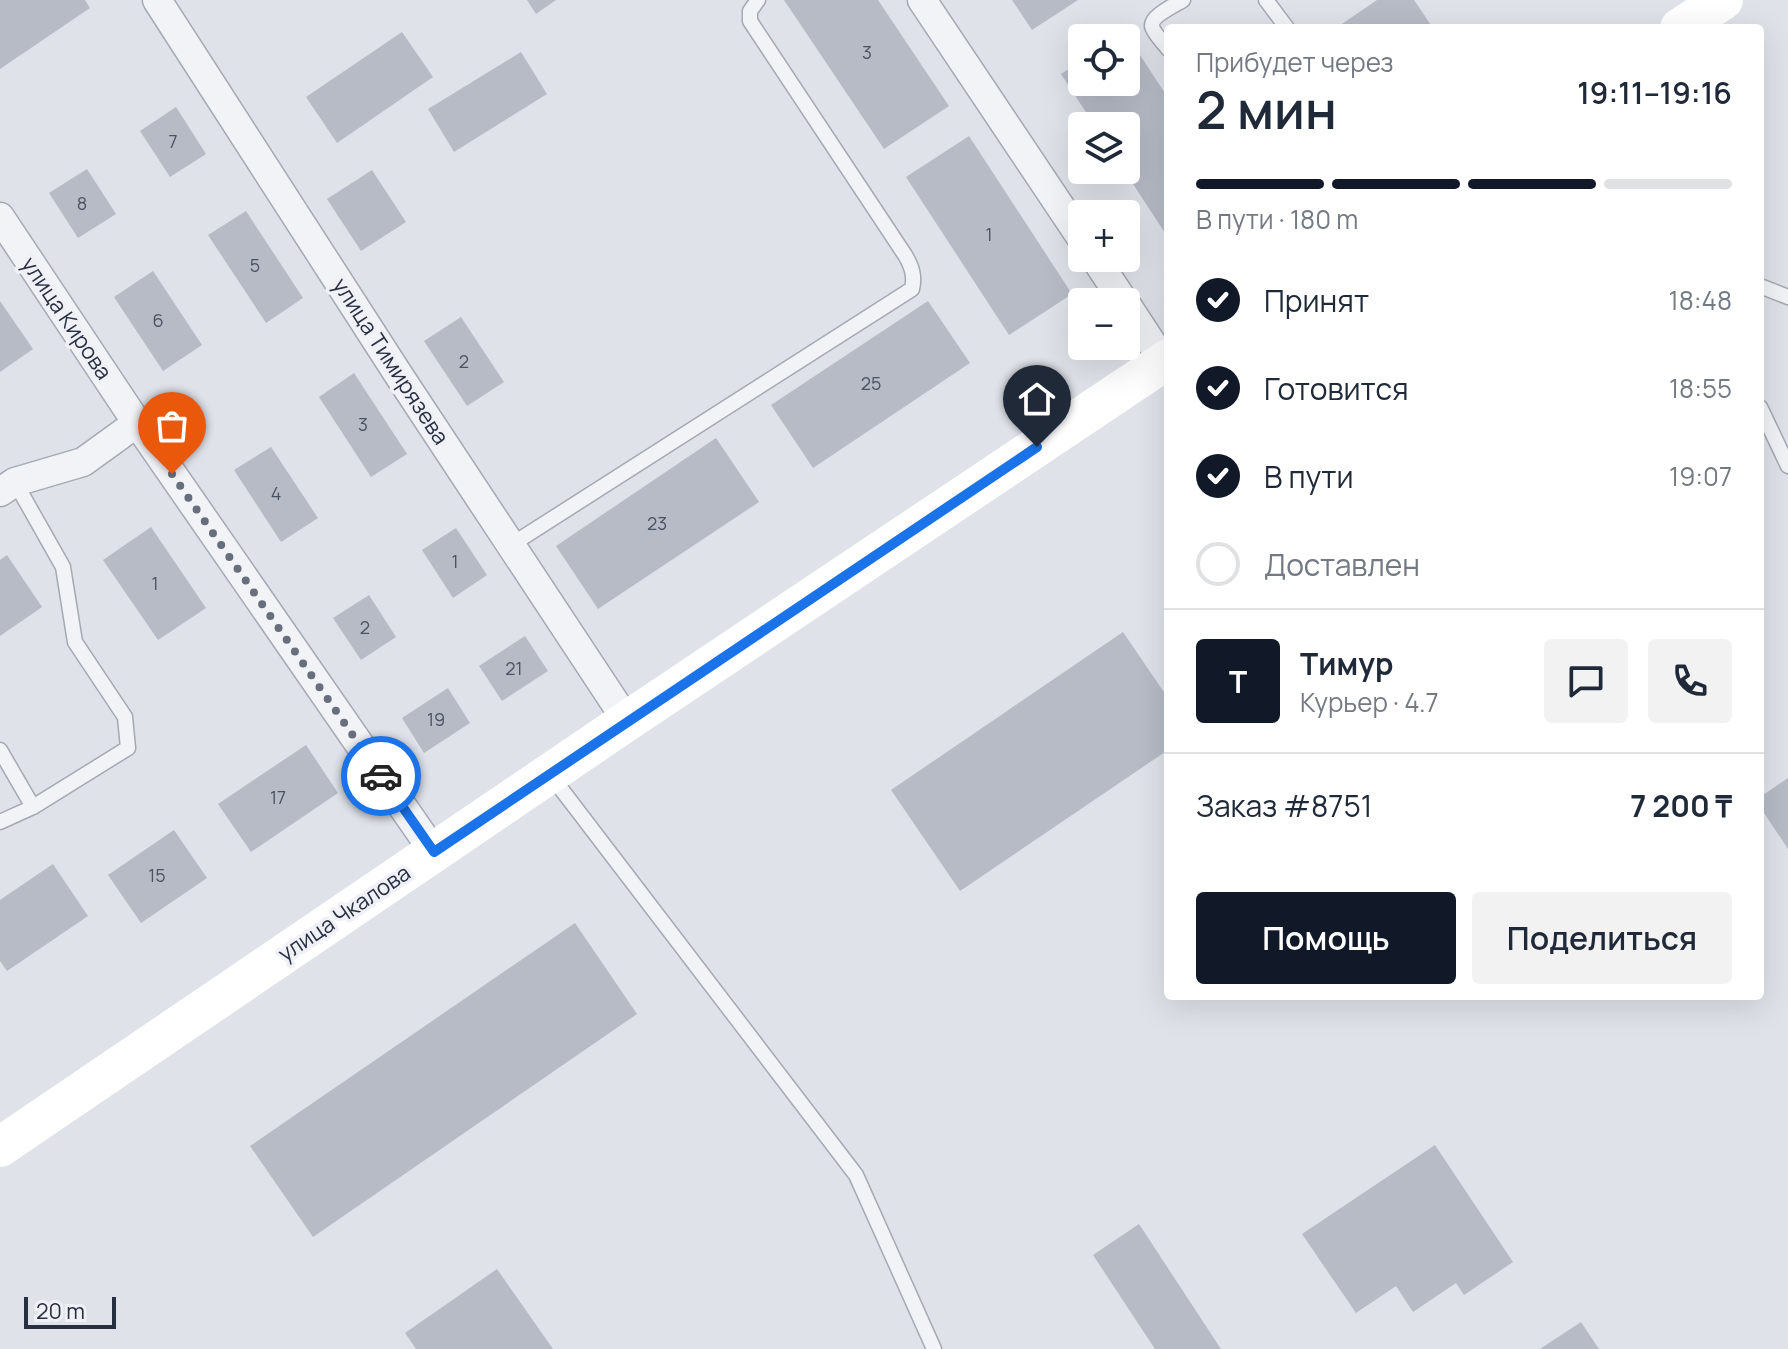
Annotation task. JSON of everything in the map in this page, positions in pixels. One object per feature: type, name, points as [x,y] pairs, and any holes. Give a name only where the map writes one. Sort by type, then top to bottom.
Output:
[{"type":"main road","points":[[1686,24],[1723,0]]},
{"type":"main road","name":"улица Чкалова","points":[[0,1147],[1164,361]]},
{"type":"street","name":"улица Тимирязева","points":[[157,0],[627,721]]},
{"type":"street","points":[[922,0],[1068,218]]},
{"type":"street","name":"улица Кирова","points":[[0,217],[137,423],[434,852]]},
{"type":"street","points":[[1140,324],[1164,357]]},
{"type":"street","points":[[7,487],[83,462],[137,423]]},
{"type":"lane","points":[[511,545],[912,289],[912,267],[905,255],[750,21],[750,11],[758,0]]},
{"type":"lane","points":[[1164,44],[1152,28],[1152,22],[1183,0]]},
{"type":"lane","points":[[1266,0],[1284,24]]},
{"type":"lane","points":[[1764,288],[1788,297]]},
{"type":"lane","points":[[1764,415],[1788,466]]},
{"type":"lane","points":[[0,822],[33,807],[128,748],[125,717],[75,642],[63,567],[7,487]]},
{"type":"lane","points":[[0,750],[33,807]]},
{"type":"lane","points":[[550,774],[856,1175],[934,1349]]},
{"type":"building","points":[[0,0],[85,0],[90,8],[0,69]]},
{"type":"building","points":[[527,0],[556,0],[536,14]]},
{"type":"building","points":[[784,0],[878,0],[949,106],[884,149]]},
{"type":"building","points":[[1012,0],[1078,0],[1032,30]]},
{"type":"building","points":[[1377,0],[1414,0],[1430,24],[1342,24]]},
{"type":"building","points":[[402,32],[433,77],[337,143],[306,97]]},
{"type":"building","points":[[521,52],[547,94],[454,152],[428,109]]},
{"type":"building","points":[[1140,55],[1164,92],[1164,231],[1133,184],[1140,184],[1140,112],[1086,112],[1075,96],[1140,96]]},
{"type":"building","points":[[1068,69],[1068,85],[1061,74]]},
{"type":"building","points":[[176,107],[206,154],[170,177],[140,131]]},
{"type":"building","points":[[969,136],[1068,288],[1068,297],[1009,335],[906,177]]},
{"type":"building","points":[[87,169],[116,214],[78,238],[49,193]]},
{"type":"building","points":[[372,170],[406,222],[361,251],[327,199]]},
{"type":"building","points":[[246,211],[303,298],[266,323],[208,235]]},
{"type":"building","points":[[153,271],[202,345],[163,371],[114,297]]},
{"type":"building","points":[[0,301],[33,349],[0,372]]},
{"type":"building","points":[[928,301],[970,363],[813,468],[771,405]]},
{"type":"building","points":[[461,317],[504,382],[467,406],[424,341]]},
{"type":"building","points":[[354,373],[407,454],[371,477],[319,397]]},
{"type":"building","points":[[716,438],[759,502],[598,609],[556,546]]},
{"type":"building","points":[[271,447],[318,518],[281,542],[234,470]]},
{"type":"building","points":[[151,527],[206,608],[158,640],[103,560]]},
{"type":"building","points":[[456,528],[487,575],[453,598],[422,550]]},
{"type":"building","points":[[7,555],[42,607],[0,636],[0,560]]},
{"type":"building","points":[[369,595],[396,637],[361,660],[333,618]]},
{"type":"building","points":[[1123,632],[1164,692],[1164,753],[960,891],[891,790]]},
{"type":"building","points":[[525,636],[548,671],[502,701],[479,666]]},
{"type":"building","points":[[448,688],[470,723],[424,753],[402,718]]},
{"type":"building","points":[[306,745],[338,793],[251,852],[218,804]]},
{"type":"building","points":[[1788,778],[1788,849],[1764,813],[1764,794]]},
{"type":"building","points":[[174,830],[207,878],[141,923],[108,875]]},
{"type":"building","points":[[53,864],[88,916],[7,971],[0,961],[0,900]]},
{"type":"building","points":[[575,923],[637,1014],[313,1237],[250,1146]]},
{"type":"building","points":[[1435,1145],[1513,1262],[1464,1295],[1456,1283],[1413,1312],[1396,1286],[1356,1313],[1302,1234]]},
{"type":"building","points":[[1139,1224],[1221,1349],[1155,1349],[1093,1255]]},
{"type":"building","points":[[497,1269],[553,1349],[416,1349],[405,1333]]},
{"type":"building","points":[[1581,1322],[1599,1349],[1540,1349]]},
{"type":"way so far","points":[[172,474],[381,776]]},
{"type":"route","points":[[381,776],[434,852],[1037,447]]}]
